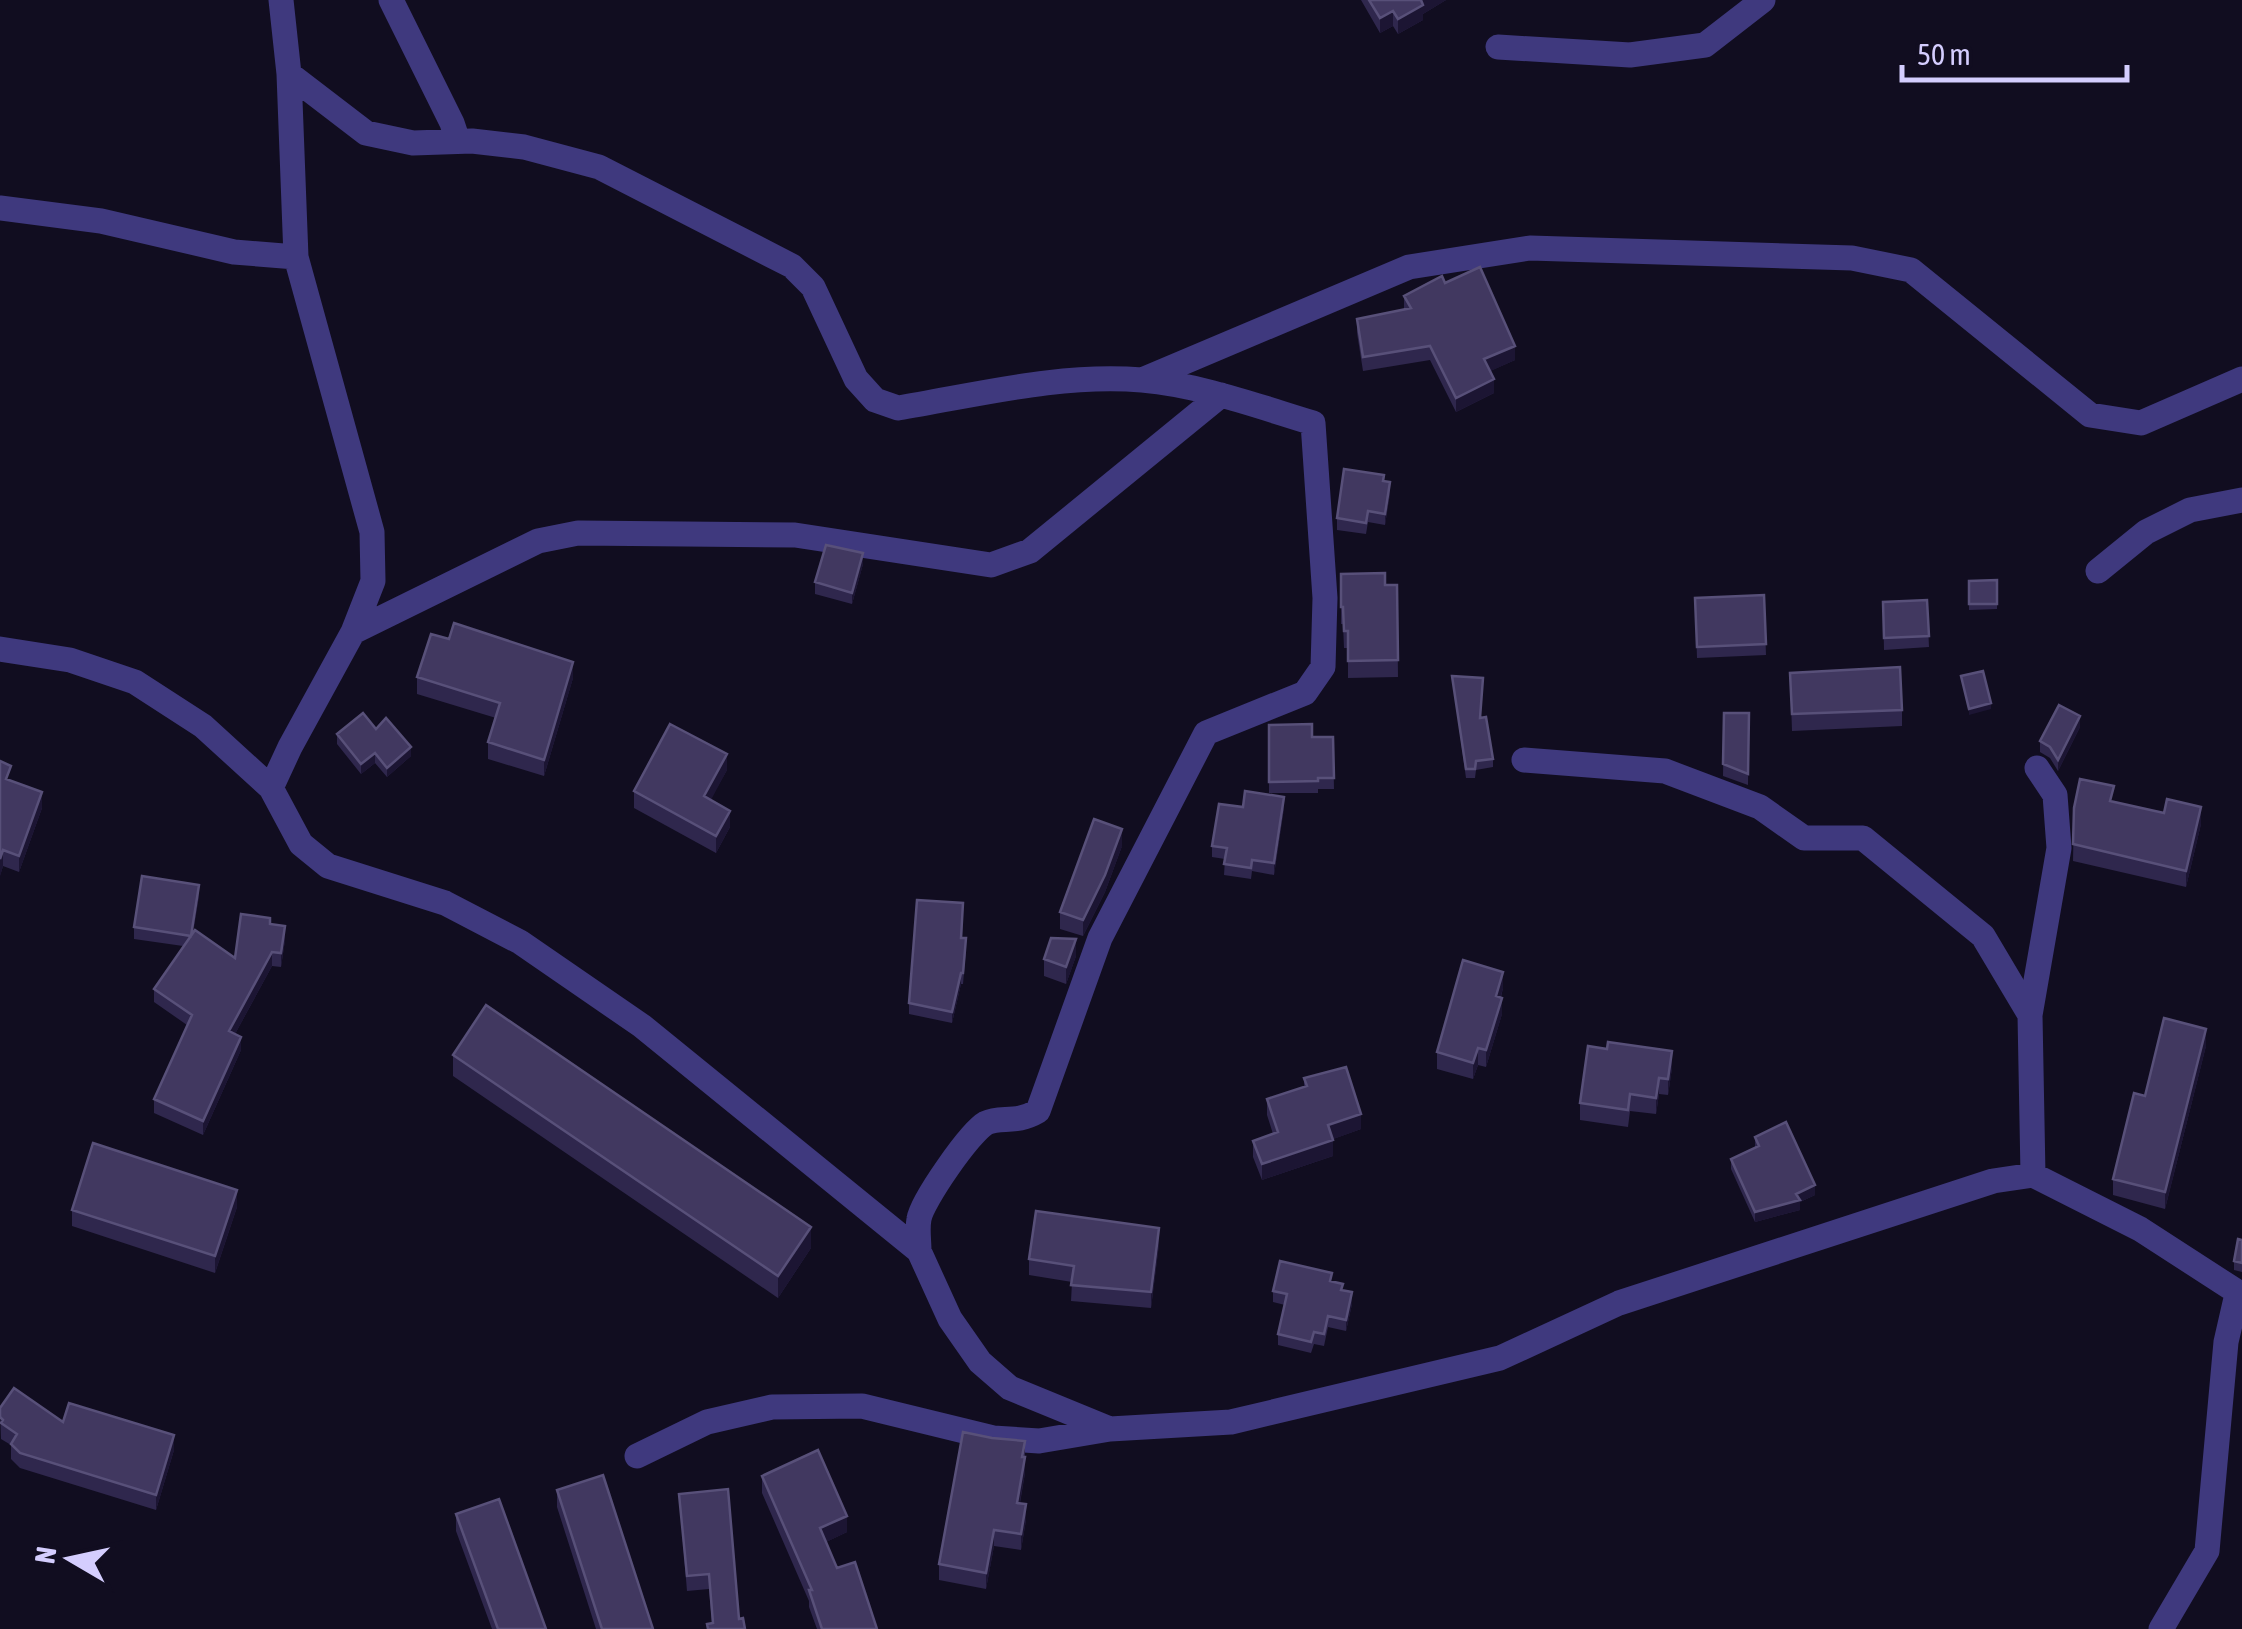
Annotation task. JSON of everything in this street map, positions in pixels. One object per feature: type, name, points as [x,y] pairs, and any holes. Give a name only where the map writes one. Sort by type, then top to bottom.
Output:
[{"type":"street","points":[[271,788],[353,632],[373,582],[372,532],[296,257],[289,74],[281,0]]},
{"type":"street","points":[[390,0],[458,142]]},
{"type":"street","points":[[1498,46],[1630,55],[1705,46],[1763,0]]},
{"type":"street","points":[[289,74],[366,134],[413,144],[458,142],[524,147],[599,167],[792,266],[812,288],[856,379],[875,400],[898,408],[1062,382],[1142,380],[1221,394],[1313,423],[1325,598],[1323,667],[1304,693],[1206,733],[1100,938],[1038,1110],[1022,1120],[989,1122],[976,1132],[930,1192],[919,1218],[919,1251],[950,1319],[980,1362],[1010,1388],[1110,1428]]},
{"type":"street","points":[[0,208],[101,221],[234,252],[296,257]]},
{"type":"street","points":[[1142,380],[1409,267],[1530,248],[1852,258],[1911,270],[2090,414],[2140,423],[2242,379]]},
{"type":"street","points":[[353,632],[538,541],[578,532],[794,535],[991,565],[1030,551],[1221,394]]},
{"type":"street","points":[[2098,571],[2146,532],[2190,510],[2242,500]]},
{"type":"street","points":[[0,649],[70,660],[135,682],[202,726],[271,788],[300,844],[328,866],[445,903],[520,942],[642,1026],[919,1251]]},
{"type":"street","points":[[1524,760],[1665,771],[1760,807],[1804,838],[1863,838],[1982,936],[2030,1014]]},
{"type":"street","points":[[2032,1175],[2030,1014],[2059,848],[2055,796],[2037,768]]},
{"type":"street","points":[[636,1456],[707,1422],[772,1407],[862,1406],[992,1438],[1039,1442],[1110,1428],[1231,1422],[1500,1358],[1619,1302],[1993,1180],[2032,1175],[2140,1228],[2240,1295],[2226,1342],[2208,1551],[2161,1629]]},
{"type":"building","points":[[1369,0],[1421,0],[1423,5],[1398,19],[1393,11],[1380,18]]},
{"type":"building","points":[[1480,267],[1515,346],[1484,359],[1494,379],[1456,398],[1430,346],[1363,357],[1357,319],[1411,308],[1404,296],[1442,276],[1445,283]]},
{"type":"building","points":[[1344,469],[1384,475],[1383,481],[1390,482],[1385,514],[1368,511],[1366,523],[1337,518]]},
{"type":"building","points":[[826,545],[863,553],[852,593],[815,582]]},
{"type":"building","points":[[1385,573],[1385,585],[1397,585],[1398,660],[1348,661],[1341,574]]},
{"type":"building","points":[[1997,580],[1997,604],[1969,604],[1969,581]]},
{"type":"building","points":[[1764,595],[1766,644],[1697,647],[1695,598]]},
{"type":"building","points":[[1927,600],[1929,636],[1884,638],[1883,602]]},
{"type":"building","points":[[454,623],[573,662],[544,760],[488,742],[500,703],[417,677],[431,634],[449,639]]},
{"type":"building","points":[[1900,667],[1902,710],[1792,714],[1790,673]]},
{"type":"building","points":[[1983,671],[1991,703],[1969,709],[1961,676]]},
{"type":"building","points":[[1452,676],[1483,678],[1480,718],[1486,717],[1493,759],[1476,761],[1475,769],[1466,769]]},
{"type":"building","points":[[2059,705],[2080,716],[2058,760],[2050,747],[2040,741]]},
{"type":"building","points":[[363,713],[376,729],[386,718],[411,747],[387,768],[375,753],[361,764],[337,734]]},
{"type":"building","points":[[1724,713],[1749,713],[1748,774],[1723,764]]},
{"type":"building","points":[[670,724],[727,754],[704,796],[730,811],[716,836],[634,791]]},
{"type":"building","points":[[1312,724],[1312,737],[1333,737],[1334,778],[1269,782],[1269,725]]},
{"type":"building","points":[[0,761],[11,766],[6,779],[42,792],[19,856],[3,850],[0,859]]},
{"type":"building","points":[[2080,779],[2114,786],[2110,801],[2164,813],[2167,799],[2201,807],[2186,871],[2073,844]]},
{"type":"building","points":[[1245,791],[1284,797],[1274,863],[1252,860],[1251,868],[1224,864],[1227,848],[1212,846],[1219,804],[1243,807]]},
{"type":"building","points":[[1094,819],[1122,829],[1083,920],[1060,912]]},
{"type":"building","points":[[142,876],[199,885],[191,936],[134,927]]},
{"type":"building","points":[[917,900],[963,903],[963,973],[952,1012],[909,1003]]},
{"type":"building","points":[[241,914],[270,918],[270,924],[285,926],[281,953],[272,952],[229,1031],[241,1037],[203,1121],[154,1099],[192,1015],[154,989],[195,930],[235,958]]},
{"type":"building","points":[[1051,938],[1076,939],[1066,967],[1044,959]]},
{"type":"building","points":[[1463,960],[1503,972],[1496,996],[1502,998],[1486,1050],[1478,1048],[1473,1063],[1437,1052]]},
{"type":"building","points":[[486,1005],[811,1227],[778,1276],[453,1055]]},
{"type":"building","points":[[2164,1018],[2206,1029],[2165,1192],[2113,1179],[2134,1093],[2145,1096]]},
{"type":"building","points":[[1608,1042],[1672,1051],[1668,1079],[1659,1078],[1656,1098],[1630,1094],[1628,1110],[1580,1103],[1588,1046],[1607,1049]]},
{"type":"building","points":[[1346,1067],[1361,1114],[1328,1125],[1333,1140],[1262,1164],[1253,1141],[1278,1132],[1267,1099],[1307,1086],[1304,1078]]},
{"type":"building","points":[[1786,1122],[1815,1185],[1796,1194],[1800,1200],[1755,1212],[1731,1159],[1759,1146],[1755,1137]]},
{"type":"building","points":[[93,1143],[237,1190],[215,1256],[72,1210]]},
{"type":"building","points":[[1036,1211],[1159,1228],[1151,1292],[1071,1285],[1074,1266],[1029,1259]]},
{"type":"building","points":[[2238,1239],[2242,1240],[2242,1263],[2234,1261]]},
{"type":"building","points":[[1280,1261],[1332,1273],[1330,1281],[1343,1284],[1341,1290],[1352,1292],[1346,1320],[1328,1316],[1324,1334],[1314,1332],[1311,1342],[1278,1334],[1287,1294],[1273,1291]]},
{"type":"building","points":[[14,1388],[63,1422],[69,1403],[174,1435],[156,1495],[20,1453],[11,1444],[17,1434],[1,1423],[0,1417],[0,1408]]},
{"type":"building","points":[[963,1432],[1025,1441],[1017,1503],[1026,1504],[1021,1534],[994,1530],[986,1573],[939,1564]]},
{"type":"building","points":[[818,1450],[847,1516],[820,1528],[837,1568],[855,1562],[877,1629],[822,1629],[812,1590],[762,1476]]},
{"type":"building","points":[[603,1475],[653,1629],[602,1629],[557,1490]]},
{"type":"building","points":[[728,1489],[739,1619],[743,1618],[745,1629],[708,1629],[707,1624],[713,1623],[709,1574],[687,1576],[679,1494]]},
{"type":"building","points":[[499,1499],[546,1629],[498,1629],[456,1514]]}]
